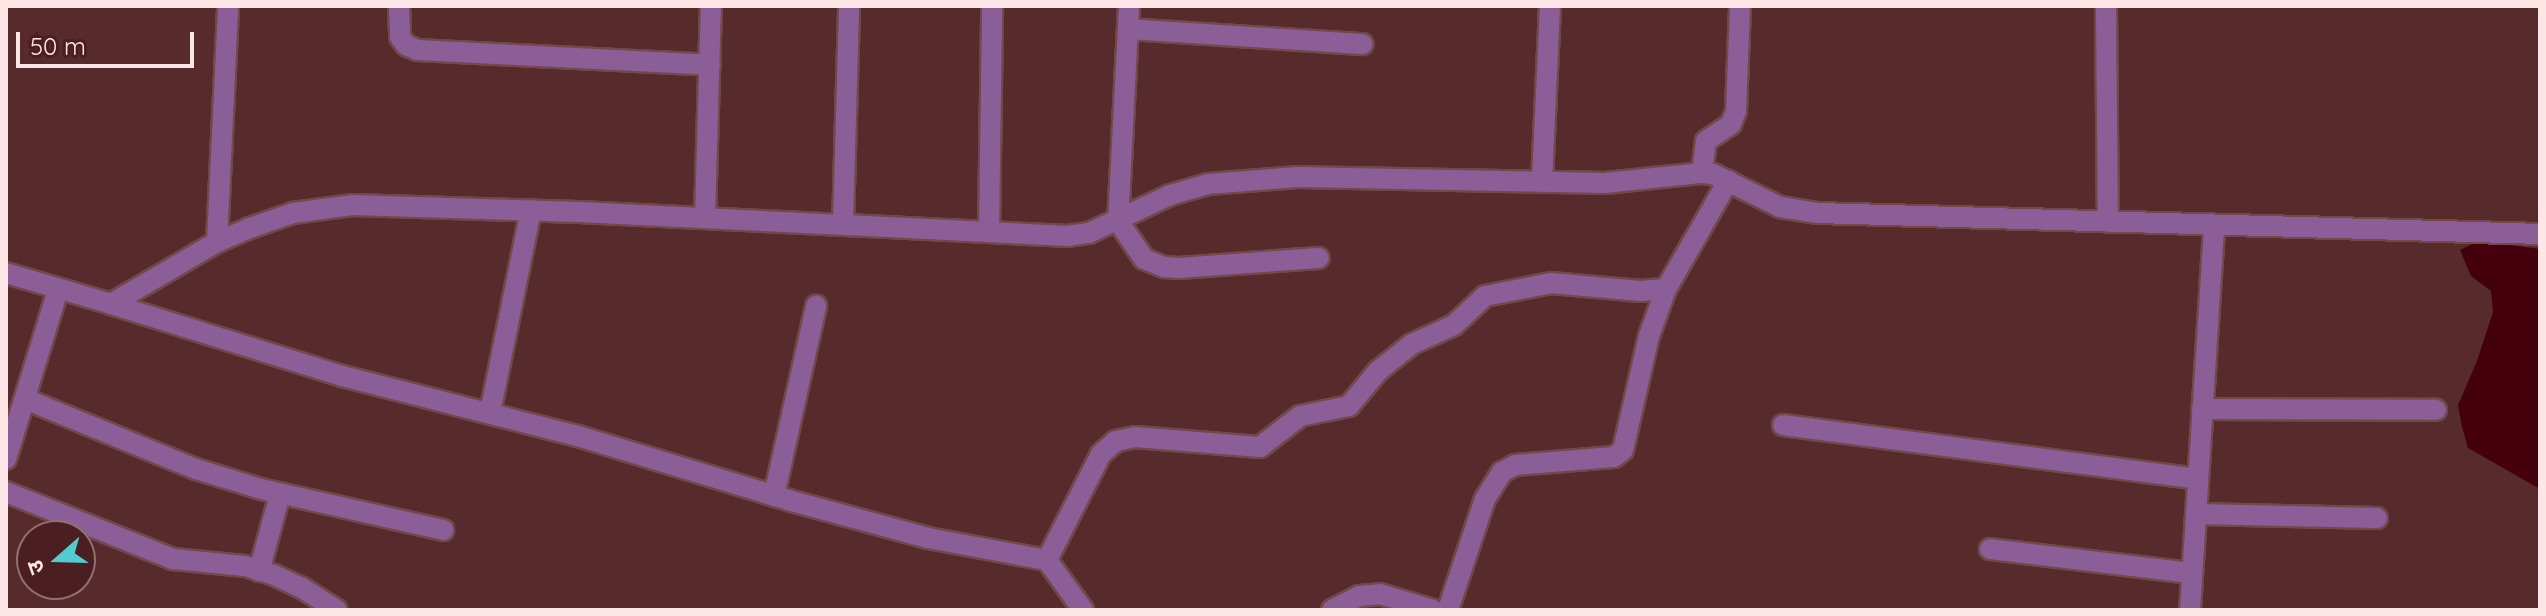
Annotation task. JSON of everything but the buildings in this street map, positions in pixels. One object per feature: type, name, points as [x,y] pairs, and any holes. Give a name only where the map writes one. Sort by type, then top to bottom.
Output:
[{"type":"street","points":[[217,242],[228,6]]},
{"type":"street","points":[[399,6],[400,37],[406,45],[417,50],[710,65]]},
{"type":"street","points":[[705,218],[711,6]]},
{"type":"street","points":[[843,225],[849,6]]},
{"type":"street","points":[[989,232],[992,6]]},
{"type":"street","points":[[1129,6],[1118,221],[1144,259],[1164,267],[1319,258]]},
{"type":"street","points":[[1542,182],[1550,6]]},
{"type":"street","points":[[1702,173],[1706,141],[1731,124],[1736,111],[1740,6]]},
{"type":"street","points":[[2106,6],[2108,222]]},
{"type":"street","points":[[1128,29],[1363,44]]},
{"type":"street","points":[[111,304],[217,242],[293,213],[353,205],[531,210],[1067,236],[1089,233],[1170,195],[1208,184],[1298,177],[1605,183],[1702,173],[1728,181],[1780,207],[1817,213],[2540,234]]},
{"type":"street","points":[[1448,610],[1485,499],[1502,472],[1515,465],[1614,457],[1623,450],[1629,439],[1649,336],[1666,289],[1728,181]]},
{"type":"street","points":[[490,413],[531,210]]},
{"type":"street","points":[[2190,610],[2214,225]]},
{"type":"street","points":[[6,273],[342,376],[490,413],[774,496],[928,538],[1047,560],[1083,610]]},
{"type":"street","points":[[1047,560],[1101,454],[1116,441],[1135,437],[1260,447],[1300,416],[1349,406],[1378,371],[1412,344],[1454,325],[1485,296],[1551,283],[1641,291],[1666,289]]},
{"type":"street","points":[[6,459],[58,290]]},
{"type":"street","points":[[774,496],[816,306]]},
{"type":"street","points":[[25,399],[196,469],[280,494],[443,530]]},
{"type":"street","points":[[2202,409],[2436,410]]},
{"type":"street","points":[[1783,425],[2198,479]]},
{"type":"street","points":[[6,492],[173,559],[259,571],[302,588],[337,610]]},
{"type":"street","points":[[259,571],[280,494]]},
{"type":"street","points":[[2196,514],[2377,518]]},
{"type":"street","points":[[1990,549],[2192,573]]},
{"type":"street","points":[[1332,610],[1359,596],[1380,594],[1433,610]]},
{"type":"shaded area","points":[[2478,241],[2540,249],[2540,489],[2468,448],[2462,427],[2458,405],[2493,312],[2491,291],[2471,276],[2460,250]]}]
